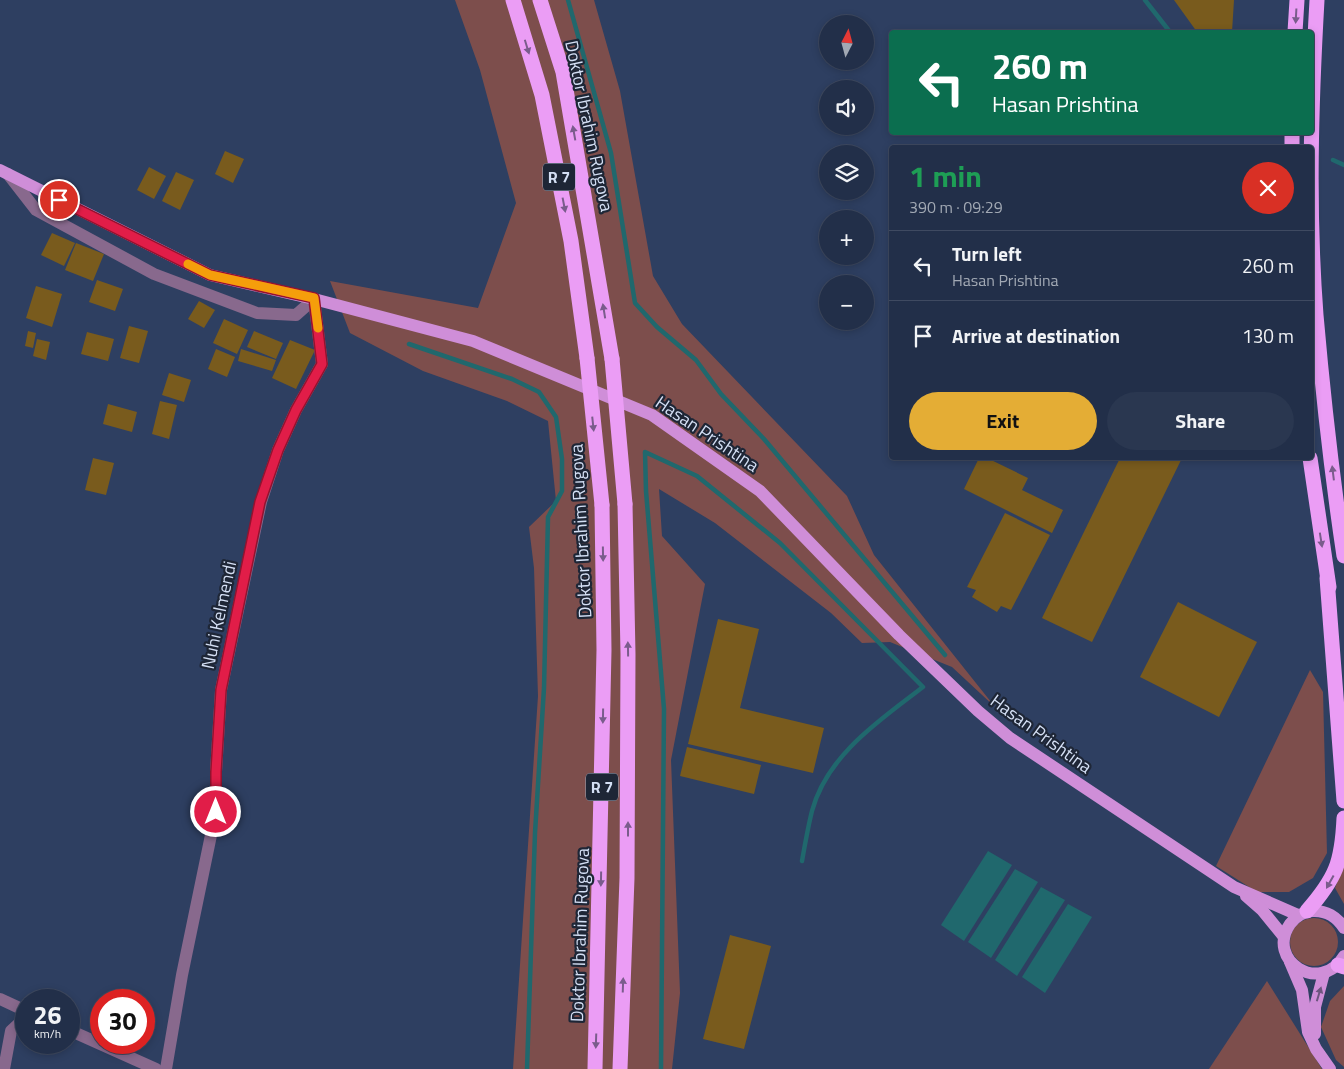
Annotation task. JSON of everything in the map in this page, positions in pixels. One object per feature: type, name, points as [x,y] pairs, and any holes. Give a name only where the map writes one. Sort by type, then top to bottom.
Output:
[{"type":"highway","name":"Doktor Ibrahim Rugova","points":[[513,0],[542,95],[571,241],[587,358],[602,505],[604,650],[595,1069]]},
{"type":"highway","name":"Doktor Ibrahim Rugova","points":[[540,0],[563,72],[612,359],[625,504],[628,654],[627,878],[620,1069]]},
{"type":"highway","points":[[1295,30],[1297,0]]},
{"type":"highway","points":[[1314,90],[1317,0]]},
{"type":"highway","points":[[1314,227],[1316,304],[1330,447],[1344,556]]},
{"type":"highway","points":[[1310,460],[1327,578],[1344,666]]},
{"type":"highway","points":[[1327,578],[1344,802]]},
{"type":"highway","points":[[1303,913],[1329,886],[1337,868],[1342,852],[1344,818]]},
{"type":"main road","name":"Hasan Prishtina","points":[[4,172],[210,275],[314,298],[473,341],[652,415],[760,491],[900,635],[978,711],[1010,738],[1234,886],[1262,910],[1284,936]]},
{"type":"main road","name":"Hasan Prishtina","points":[[1234,886],[1303,913],[1326,912],[1334,916],[1344,928]]},
{"type":"main road","points":[[1303,913],[1292,921],[1284,936],[1286,954],[1302,990],[1308,1032],[1316,1049],[1330,1069]]},
{"type":"main road","points":[[1290,962],[1306,973],[1324,973],[1342,963]]},
{"type":"main road","points":[[1316,1049],[1314,1012],[1324,973]]},
{"type":"street","points":[[4,172],[36,210],[154,274],[256,313],[296,315],[314,298]]},
{"type":"street","name":"Nuhi Kelmendi","points":[[166,1069],[182,975],[216,812],[216,772],[221,690],[260,502],[278,450],[296,410],[322,364],[314,298]]},
{"type":"street","points":[[0,999],[15,1006]]},
{"type":"street","points":[[4,1069],[11,1031],[15,1027]]},
{"type":"street","points":[[80,1035],[156,1069]]},
{"type":"shaded area","points":[[455,0],[594,0],[620,91],[653,276],[682,324],[847,496],[874,555],[995,707],[952,667],[890,642],[862,643],[831,613],[715,523],[659,489],[662,536],[705,584],[671,760],[680,993],[672,1069],[513,1069],[538,696],[534,568],[529,527],[556,501],[548,421],[507,401],[423,371],[350,333],[330,281],[478,308],[516,203],[480,70]]},
{"type":"shaded area","points":[[1310,670],[1323,692],[1327,853],[1313,878],[1289,892],[1257,892],[1216,866]]},
{"type":"shaded area","points":[[1344,850],[1344,904],[1335,888],[1341,871]]},
{"type":"shaded area","points":[[988,851],[1012,865],[964,941],[941,925]]},
{"type":"shaded area","points":[[1015,869],[1038,882],[991,958],[968,942]]},
{"type":"shaded area","points":[[1041,887],[1065,900],[1017,976],[995,960]]},
{"type":"shaded area","points":[[1068,904],[1092,917],[1045,993],[1022,977]]},
{"type":"shaded area","points":[[1309,918],[1319,918],[1328,922],[1334,928],[1337,933],[1337,951],[1328,962],[1319,966],[1309,966],[1300,962],[1294,956],[1290,947],[1290,937],[1294,928],[1300,922]]},
{"type":"shaded area","points":[[1267,981],[1322,1069],[1209,1069]]},
{"type":"shaded area","points":[[1344,986],[1344,1067],[1336,1060],[1321,1027],[1330,1001]]},
{"type":"building","points":[[1174,0],[1234,0],[1232,30],[1196,30]]},
{"type":"building","points":[[225,151],[244,159],[233,183],[215,174]]},
{"type":"building","points":[[149,167],[166,176],[154,199],[137,190]]},
{"type":"building","points":[[176,172],[194,180],[180,210],[162,201]]},
{"type":"building","points":[[52,233],[75,243],[64,266],[41,255]]},
{"type":"building","points":[[76,243],[104,254],[93,281],[65,270]]},
{"type":"building","points":[[97,280],[123,289],[115,311],[89,302]]},
{"type":"building","points":[[36,286],[62,294],[52,327],[26,318]]},
{"type":"building","points":[[199,301],[215,310],[204,328],[188,319]]},
{"type":"building","points":[[224,319],[248,330],[237,354],[213,343]]},
{"type":"building","points":[[129,326],[148,331],[139,363],[120,358]]},
{"type":"building","points":[[28,331],[36,333],[33,348],[25,346]]},
{"type":"building","points":[[254,331],[283,343],[276,359],[247,347]]},
{"type":"building","points":[[87,332],[114,339],[108,361],[81,354]]},
{"type":"building","points":[[37,339],[50,342],[46,360],[33,356]]},
{"type":"building","points":[[290,340],[315,350],[296,389],[272,378]]},
{"type":"building","points":[[216,349],[235,357],[227,377],[208,369]]},
{"type":"building","points":[[241,349],[276,360],[272,371],[238,361]]},
{"type":"building","points":[[169,373],[191,380],[184,402],[162,395]]},
{"type":"building","points":[[160,401],[177,405],[169,439],[152,434]]},
{"type":"building","points":[[108,404],[137,412],[132,432],[103,424]]},
{"type":"building","points":[[93,458],[114,463],[106,495],[85,490]]},
{"type":"building","points":[[978,460],[991,460],[1028,478],[1022,490],[1063,510],[1052,533],[964,489]]},
{"type":"building","points":[[1119,460],[1181,460],[1092,642],[1042,618]]},
{"type":"building","points":[[1005,513],[1050,535],[1011,610],[1001,606],[997,612],[972,597],[976,590],[967,587]]},
{"type":"building","points":[[1178,602],[1257,642],[1219,717],[1140,677]]},
{"type":"building","points":[[718,619],[759,629],[740,708],[824,728],[813,773],[688,744]]},
{"type":"building","points":[[687,747],[761,765],[754,794],[680,776]]},
{"type":"building","points":[[730,935],[771,946],[744,1049],[703,1039]]},
{"type":"waterway","points":[[568,0],[611,153],[635,303],[657,327],[696,360],[721,394],[764,439],[945,655]]},
{"type":"waterway","points":[[1145,0],[1168,30]]},
{"type":"waterway","points":[[1333,160],[1344,165]]},
{"type":"waterway","points":[[409,344],[512,379],[539,392],[556,417],[562,459],[562,491],[548,517],[544,688],[535,833],[527,1069]]},
{"type":"waterway","points":[[661,1069],[664,709],[646,491],[645,452],[697,476],[780,543],[923,687],[857,740],[830,773],[819,791],[812,811],[802,861]]},
{"type":"slow traffic","points":[[188,264],[210,275],[314,298],[318,328]]},
{"type":"route","points":[[59,200],[210,275],[314,298],[322,364],[296,410],[278,450],[260,502],[221,690],[217,730],[216,812]]}]
